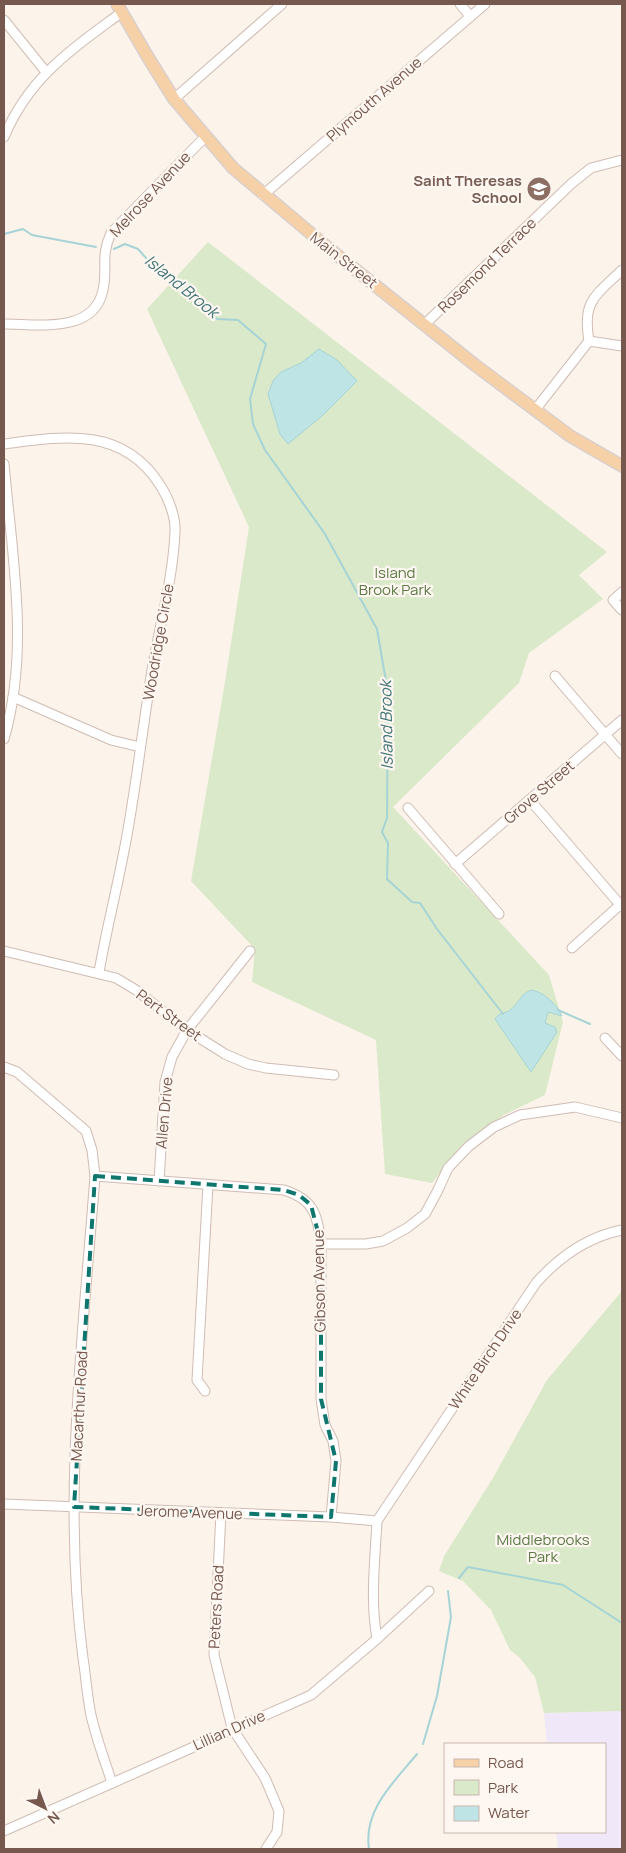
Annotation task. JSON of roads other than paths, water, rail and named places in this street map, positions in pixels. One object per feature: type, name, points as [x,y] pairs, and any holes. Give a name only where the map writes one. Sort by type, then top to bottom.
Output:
[{"type":"main road","name":"Main Street","points":[[120,8],[174,99],[233,168],[425,324],[535,410],[570,436],[622,466]]},
{"type":"street","points":[[174,99],[282,4]]},
{"type":"street","points":[[460,4],[470,16]]},
{"type":"street","name":"Plymouth Avenue","points":[[263,194],[485,4]]},
{"type":"street","points":[[4,137],[23,101],[46,72],[57,60],[120,8]]},
{"type":"street","points":[[4,20],[46,72]]},
{"type":"street","name":"Melrose Avenue","points":[[4,324],[67,324],[84,318],[96,307],[103,290],[105,247],[111,233],[205,137]]},
{"type":"street","name":"Rosemond Terrace","points":[[425,324],[571,184],[591,168],[622,160]]},
{"type":"street","points":[[535,410],[589,341],[586,322],[587,310],[594,297],[622,270]]},
{"type":"street","points":[[589,341],[622,346]]},
{"type":"street","name":"Woodridge Circle","points":[[4,444],[60,436],[96,440],[122,449],[143,463],[161,486],[172,511],[175,530],[170,577],[140,747],[127,835],[98,972]]},
{"type":"street","points":[[4,464],[17,622],[18,664],[4,739]]},
{"type":"street","points":[[622,592],[613,600],[622,610]]},
{"type":"street","points":[[555,676],[622,754]]},
{"type":"street","points":[[13,698],[111,740],[140,747]]},
{"type":"street","name":"Grove Street","points":[[455,864],[622,720]]},
{"type":"street","points":[[530,800],[622,905],[572,948]]},
{"type":"street","points":[[408,808],[499,914]]},
{"type":"street","name":"Pert Street","points":[[4,951],[98,972],[116,978],[136,990],[187,1030],[225,1054],[248,1064],[266,1068],[334,1075]]},
{"type":"street","name":"Allen Drive","points":[[159,1181],[164,1082],[172,1057],[187,1030],[250,951]]},
{"type":"street","points":[[605,1038],[622,1056]]},
{"type":"street","name":"Macarthur Road","points":[[4,1068],[17,1072],[86,1131],[92,1150],[94,1176],[78,1410],[74,1506],[79,1625],[91,1715],[112,1783]]},
{"type":"street","points":[[321,1244],[366,1244],[383,1241],[407,1228],[425,1214],[438,1192],[448,1168],[469,1146],[494,1127],[520,1115],[575,1107],[622,1118]]},
{"type":"street","name":"Gibson Avenue","points":[[94,1176],[260,1187],[299,1195],[311,1205],[317,1220],[321,1244],[321,1399],[324,1425],[333,1441],[336,1461],[330,1517]]},
{"type":"street","points":[[205,1391],[197,1380],[208,1185]]},
{"type":"street","name":"White Birch Drive","points":[[377,1521],[536,1283],[552,1265],[582,1244],[603,1234],[622,1230]]},
{"type":"street","name":"Jerome Avenue","points":[[4,1504],[330,1517],[377,1521]]},
{"type":"street","name":"Peters Road","points":[[221,1513],[214,1655],[232,1728],[265,1778],[279,1811],[277,1832],[266,1849]]},
{"type":"street","points":[[377,1521],[373,1588],[374,1621],[377,1639]]},
{"type":"street","name":"Lillian Drive","points":[[4,1831],[311,1694],[377,1639],[429,1591]]},
{"type":"water","points":[[319,349],[337,360],[357,381],[323,415],[288,444],[280,434],[268,394],[273,381],[281,372],[301,363]]},
{"type":"water","points":[[531,990],[549,999],[562,1016],[548,1012],[545,1023],[555,1027],[557,1032],[531,1072],[495,1019],[500,1014],[509,1011]]},
{"type":"waterway","name":"Island Brook","points":[[4,234],[23,229],[32,235],[96,247]]},
{"type":"waterway","name":"Island Brook","points":[[114,249],[125,244],[138,249],[154,267],[187,287],[198,303],[217,319],[238,320],[266,344],[250,399],[253,424],[265,450],[325,534],[377,629],[388,693],[387,818],[382,832],[388,843],[387,879],[412,902],[420,903],[437,929],[503,1014]]},
{"type":"waterway","name":"Island Brook","points":[[558,1010],[590,1024]]},
{"type":"waterway","points":[[459,1578],[468,1567],[563,1585],[622,1623]]},
{"type":"waterway","points":[[423,1744],[437,1696],[451,1617],[448,1591]]},
{"type":"waterway","points":[[369,1849],[368,1835],[375,1809],[390,1786],[417,1754]]},
{"type":"place","name":"Saint Theresas School","points":[[539,189]]},
{"type":"park label","name":"Island Brook Park","points":[[395,580]]},
{"type":"park label","name":"Middlebrooks Park","points":[[543,1548]]}]
